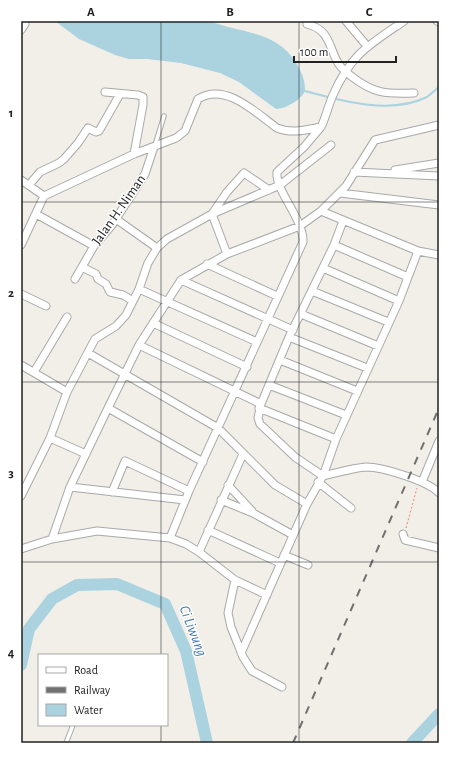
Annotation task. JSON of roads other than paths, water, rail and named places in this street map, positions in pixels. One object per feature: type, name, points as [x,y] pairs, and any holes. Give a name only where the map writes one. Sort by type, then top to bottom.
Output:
[{"type":"street","points":[[346,21],[367,46]]},
{"type":"street","points":[[170,538],[189,491],[303,242],[300,226],[280,185],[277,172],[321,127],[332,96],[345,71],[353,60],[367,46],[404,21]]},
{"type":"street","points":[[307,24],[316,27],[324,33],[338,63],[345,71],[365,87],[384,93],[414,93]]},
{"type":"street","points":[[105,92],[138,95],[143,97],[144,100],[134,154]]},
{"type":"street","points":[[21,244],[44,196],[134,154],[176,138],[185,131],[198,99],[213,93],[225,95],[239,101],[276,128],[284,131],[296,132],[321,127]]},
{"type":"street","points":[[29,185],[34,176],[59,163],[68,156],[88,128],[96,132],[99,131],[120,94]]},
{"type":"street","points":[[52,539],[70,487],[139,345],[181,280],[227,254],[300,226],[322,211],[340,193],[376,140],[439,125]]},
{"type":"street","points":[[21,496],[50,438],[67,392],[95,339],[122,321],[139,289],[148,263],[157,248],[167,238],[212,214],[280,185],[331,145]]},
{"type":"street","name":"Jalan H. Niman","points":[[76,279],[94,246],[116,219],[145,174],[154,147]]},
{"type":"street","points":[[385,172],[439,163]]},
{"type":"street","points":[[354,172],[385,172],[439,176]]},
{"type":"street","points":[[212,214],[227,192],[244,173],[269,190]]},
{"type":"street","points":[[21,180],[44,196]]},
{"type":"street","points":[[340,193],[439,205]]},
{"type":"street","points":[[322,211],[418,251],[439,255]]},
{"type":"street","points":[[36,214],[94,246]]},
{"type":"street","points":[[212,214],[227,254]]},
{"type":"street","points":[[116,219],[157,248]]},
{"type":"street","points":[[343,221],[334,245],[289,337],[260,406],[258,418],[260,424],[295,457],[323,476],[367,467],[422,482],[431,486],[439,493]]},
{"type":"street","points":[[334,245],[408,277]]},
{"type":"street","points":[[241,653],[307,504],[318,482],[323,476],[336,439],[356,391],[399,301],[418,251]]},
{"type":"street","points":[[207,264],[277,296]]},
{"type":"street","points":[[82,267],[96,274],[98,279],[106,284],[110,292],[123,295],[133,301]]},
{"type":"street","points":[[323,268],[399,301]]},
{"type":"street","points":[[181,280],[293,330]]},
{"type":"street","points":[[139,289],[257,342]]},
{"type":"street","points":[[312,291],[388,322]]},
{"type":"street","points":[[21,294],[46,306]]},
{"type":"street","points":[[301,314],[378,346]]},
{"type":"street","points":[[34,372],[67,317]]},
{"type":"street","points":[[153,323],[247,367]]},
{"type":"street","points":[[289,337],[367,368]]},
{"type":"street","points":[[139,345],[235,392],[260,406],[336,439]]},
{"type":"street","points":[[88,353],[218,428],[275,485],[307,504]]},
{"type":"street","points":[[280,360],[356,391]]},
{"type":"street","points":[[21,365],[67,392]]},
{"type":"street","points":[[269,385],[346,415]]},
{"type":"street","points":[[108,408],[203,462]]},
{"type":"street","points":[[50,438],[86,454]]},
{"type":"street","points":[[422,482],[439,441]]},
{"type":"street","points":[[199,552],[221,500],[243,454]]},
{"type":"street","points":[[112,492],[125,461],[189,491]]},
{"type":"street","points":[[318,482],[351,508]]},
{"type":"street","points":[[228,485],[254,513]]},
{"type":"street","points":[[70,487],[185,500]]},
{"type":"street","points":[[221,500],[254,513],[293,535]]},
{"type":"street","points":[[208,530],[280,563]]},
{"type":"street","points":[[21,549],[52,539],[97,531],[170,538],[186,544],[199,552],[235,580],[267,595]]},
{"type":"street","points":[[404,534],[403,538],[405,540],[439,548]]},
{"type":"street","points":[[284,555],[308,565]]},
{"type":"street","points":[[235,580],[228,613],[231,627],[241,653],[246,664],[252,671],[282,686]]},
{"type":"lane","name":"Jalan H. Niman","points":[[154,147],[164,116]]},
{"type":"lane","points":[[68,742],[73,726]]},
{"type":"water","points":[[55,21],[209,21],[257,34],[269,39],[288,52],[301,73],[304,80],[305,91],[300,98],[292,103],[280,109],[276,109],[239,82],[220,73],[181,63],[147,59],[129,59],[115,55],[79,39]]},
{"type":"waterway","points":[[305,91],[334,99],[382,106],[413,102],[427,97],[439,87]]},
{"type":"waterway","name":"Ci Liwung","points":[[21,665],[29,629],[52,599],[77,585],[117,584],[165,604],[186,651],[207,743]]},
{"type":"waterway","name":"Ci Liwung","points":[[412,743],[439,714]]},
{"type":"railway","points":[[293,743],[439,408]]}]
